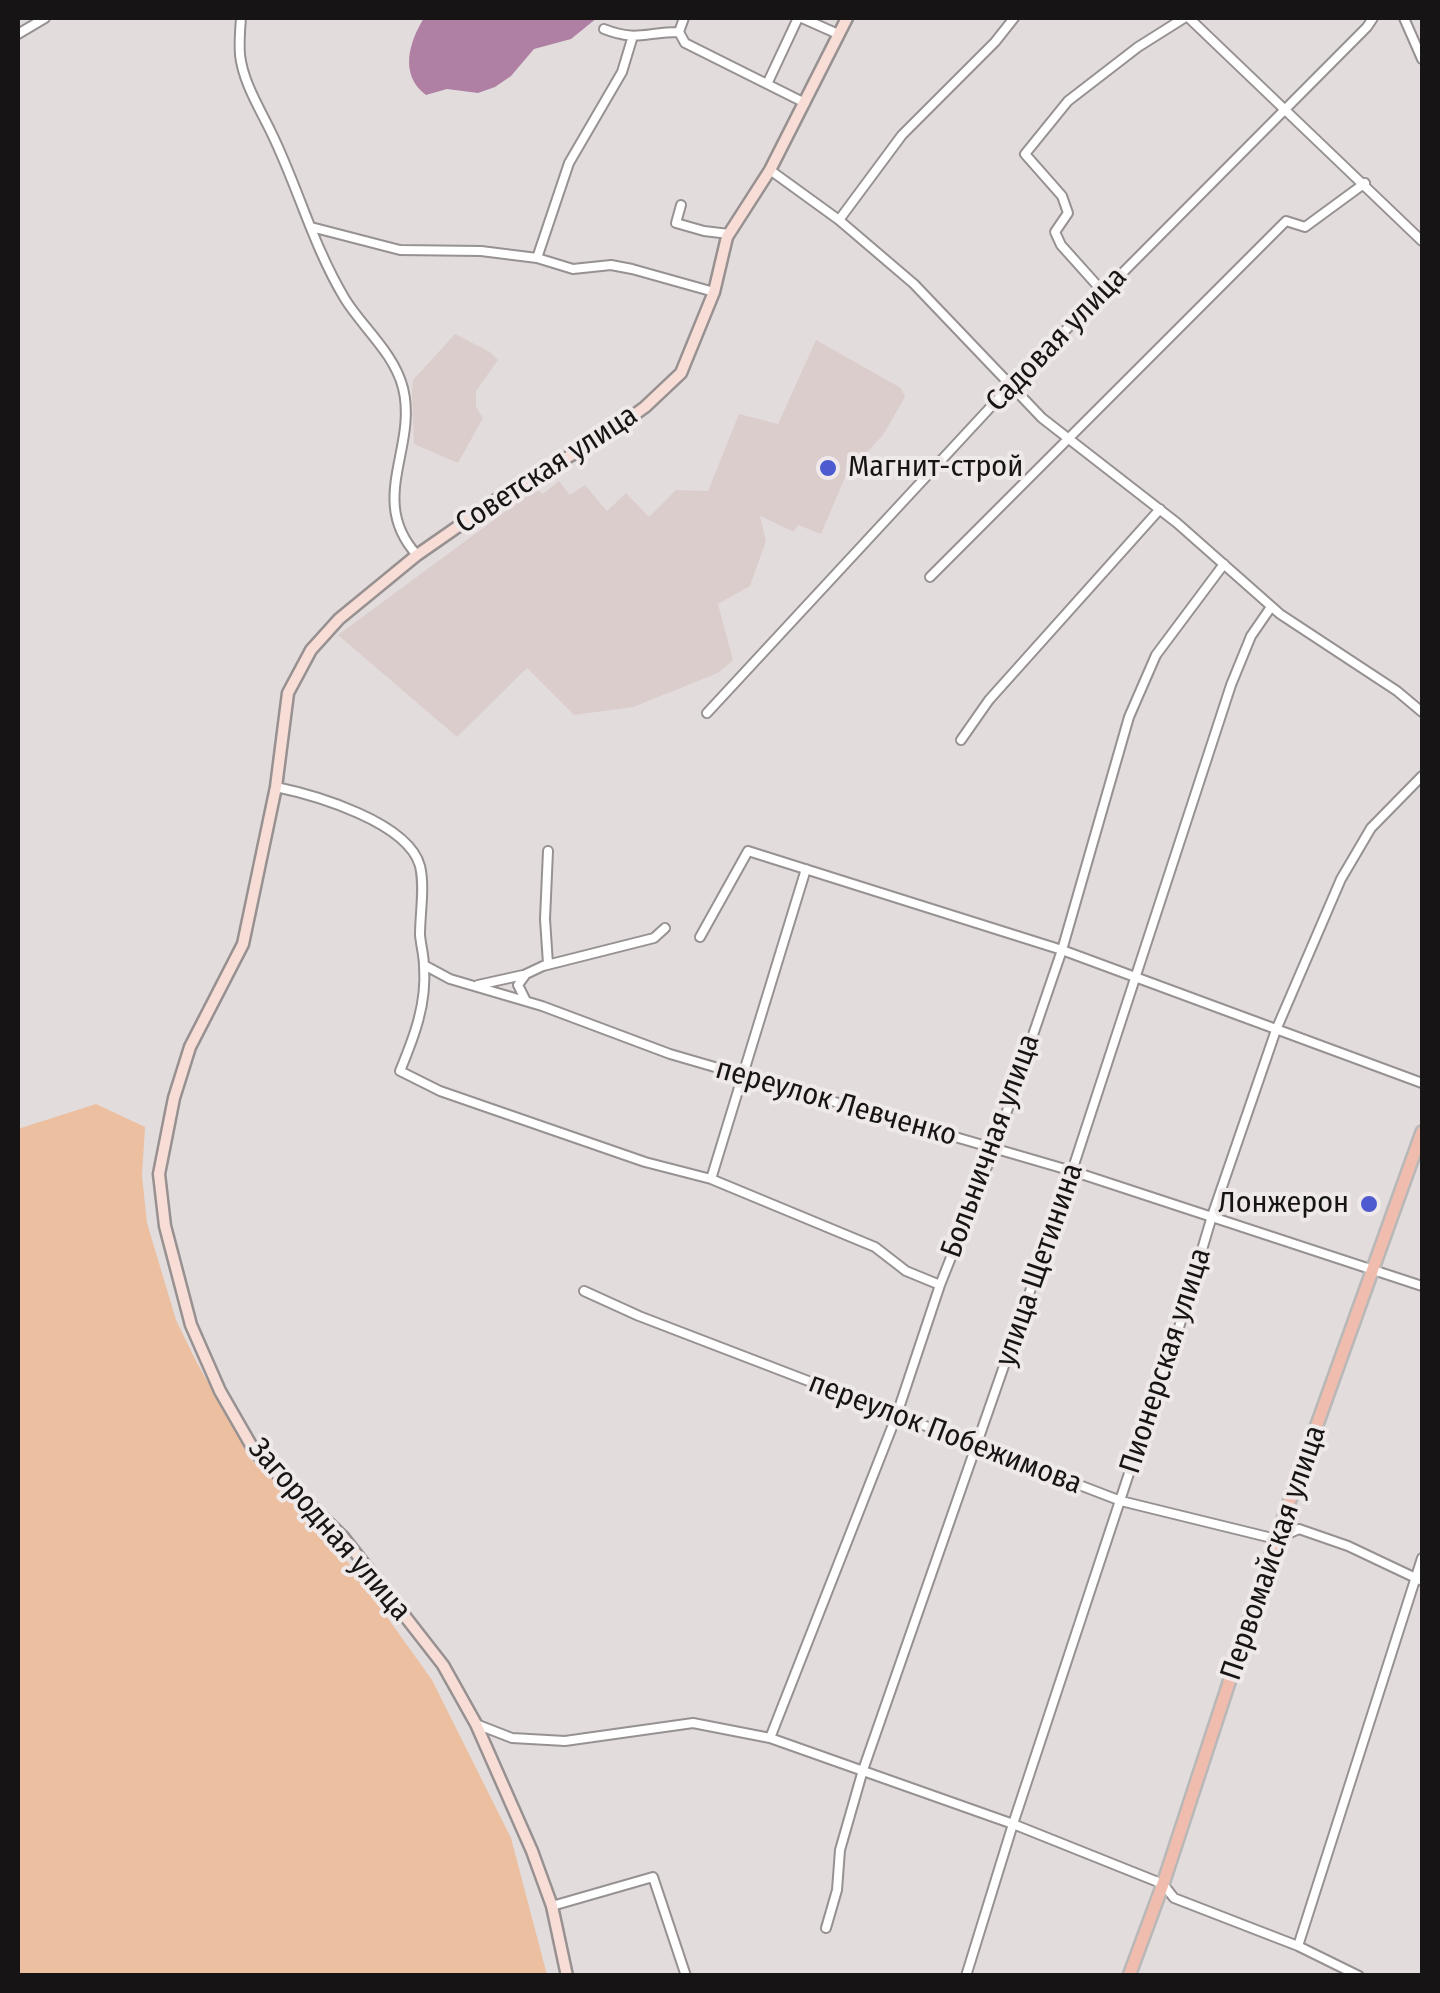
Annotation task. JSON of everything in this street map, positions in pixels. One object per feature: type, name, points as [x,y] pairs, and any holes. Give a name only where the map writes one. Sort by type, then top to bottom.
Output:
[{"type":"main road","name":"Первомайская улица","points":[[1129,1976],[1276,1539],[1422,1132]]},
{"type":"street","points":[[18,34],[44,18]]},
{"type":"street","points":[[241,18],[240,58],[258,110],[272,133],[323,261],[390,360],[402,387],[404,428],[396,476],[396,523],[416,555]]},
{"type":"street","points":[[684,18],[679,32],[685,44],[805,102]]},
{"type":"street","points":[[768,82],[800,18],[838,34]]},
{"type":"street","name":"Советская улица","points":[[276,786],[288,693],[311,650],[339,619],[416,555],[509,491],[608,434],[681,374],[714,292],[730,234],[770,170],[847,18]]},
{"type":"street","points":[[839,220],[902,135],[1014,18]]},
{"type":"street","points":[[1104,293],[1061,245],[1056,232],[1068,213],[1062,196],[1025,154],[1068,101],[1138,47],[1187,18],[1422,241]]},
{"type":"street","name":"Садовая улица","points":[[707,712],[1011,385],[1373,18]]},
{"type":"street","points":[[1404,18],[1422,59]]},
{"type":"street","points":[[604,29],[632,39],[654,32],[679,32]]},
{"type":"street","points":[[537,258],[570,163],[622,72],[632,39]]},
{"type":"street","points":[[770,170],[839,220],[914,284],[1042,418],[1160,509],[1271,607],[1422,712]]},
{"type":"street","points":[[930,578],[1286,221],[1305,228],[1364,183]]},
{"type":"street","points":[[682,205],[676,224],[730,234]]},
{"type":"street","points":[[311,227],[400,250],[481,251],[537,258],[573,270],[611,266],[632,269],[714,292]]},
{"type":"street","points":[[961,740],[989,700],[1160,509]]},
{"type":"street","name":"Больничная улица","points":[[770,1738],[896,1417],[940,1285],[994,1149],[1062,950],[1129,717],[1156,655],[1224,564]]},
{"type":"street","name":"улица Щетинина","points":[[826,1928],[838,1890],[840,1850],[863,1770],[1072,1171],[1231,685],[1251,636],[1271,607]]},
{"type":"street","name":"Пионерская улица","points":[[966,1976],[1276,1030],[1341,879],[1371,828],[1422,776]]},
{"type":"street","points":[[276,786],[302,792],[384,826],[407,843],[420,864],[423,1008],[400,1071],[440,1090],[645,1162],[711,1178],[875,1247],[906,1271],[940,1285]]},
{"type":"street","name":"Загородная улица","points":[[276,786],[243,944],[190,1047],[174,1098],[159,1174],[165,1226],[191,1326],[220,1391],[255,1452],[344,1538],[443,1666],[476,1724],[552,1906],[567,1976]]},
{"type":"street","points":[[548,850],[548,964]]},
{"type":"street","points":[[700,937],[748,851],[1062,950],[1422,1083]]},
{"type":"street","points":[[711,1178],[806,868]]},
{"type":"street","points":[[473,985],[641,942],[654,938],[665,928]]},
{"type":"street","name":"переулок Левченко","points":[[424,966],[450,979],[670,1054],[1072,1171],[1422,1286]]},
{"type":"street","points":[[526,974],[518,985],[526,1002]]},
{"type":"street","name":"переулок Побежимова","points":[[584,1290],[639,1316],[1121,1502],[1276,1539],[1299,1528],[1419,1579]]},
{"type":"street","points":[[1298,1946],[1419,1579],[1422,1558]]},
{"type":"street","points":[[476,1724],[512,1738],[565,1741],[693,1723],[770,1738],[1013,1824],[1163,1884],[1174,1898],[1298,1946],[1359,1976]]},
{"type":"street","points":[[552,1906],[653,1878],[686,1976]]},
{"type":"shaded area","points":[[424,18],[597,18],[571,39],[534,49],[511,76],[495,87],[478,93],[447,89],[426,95],[412,78],[409,58]]},
{"type":"shaded area","points":[[455,334],[498,360],[476,391],[476,407],[483,418],[458,463],[414,444],[412,393],[413,380]]},
{"type":"shaded area","points":[[816,340],[901,388],[905,397],[883,435],[846,475],[821,534],[798,525],[794,532],[760,516],[766,541],[750,586],[718,604],[733,660],[718,673],[633,707],[574,715],[527,668],[457,737],[338,635],[536,489],[543,494],[559,481],[570,495],[585,485],[607,511],[626,493],[649,517],[676,490],[708,491],[739,414],[778,424]]},
{"type":"shaded area","points":[[96,1104],[145,1127],[142,1176],[147,1223],[176,1320],[251,1460],[322,1526],[432,1680],[511,1838],[547,1975],[18,1975],[18,1129]]},
{"type":"place","name":"Магнит-строй","points":[[828,468]]},
{"type":"place","name":"Лонжерон","points":[[1369,1204]]}]
